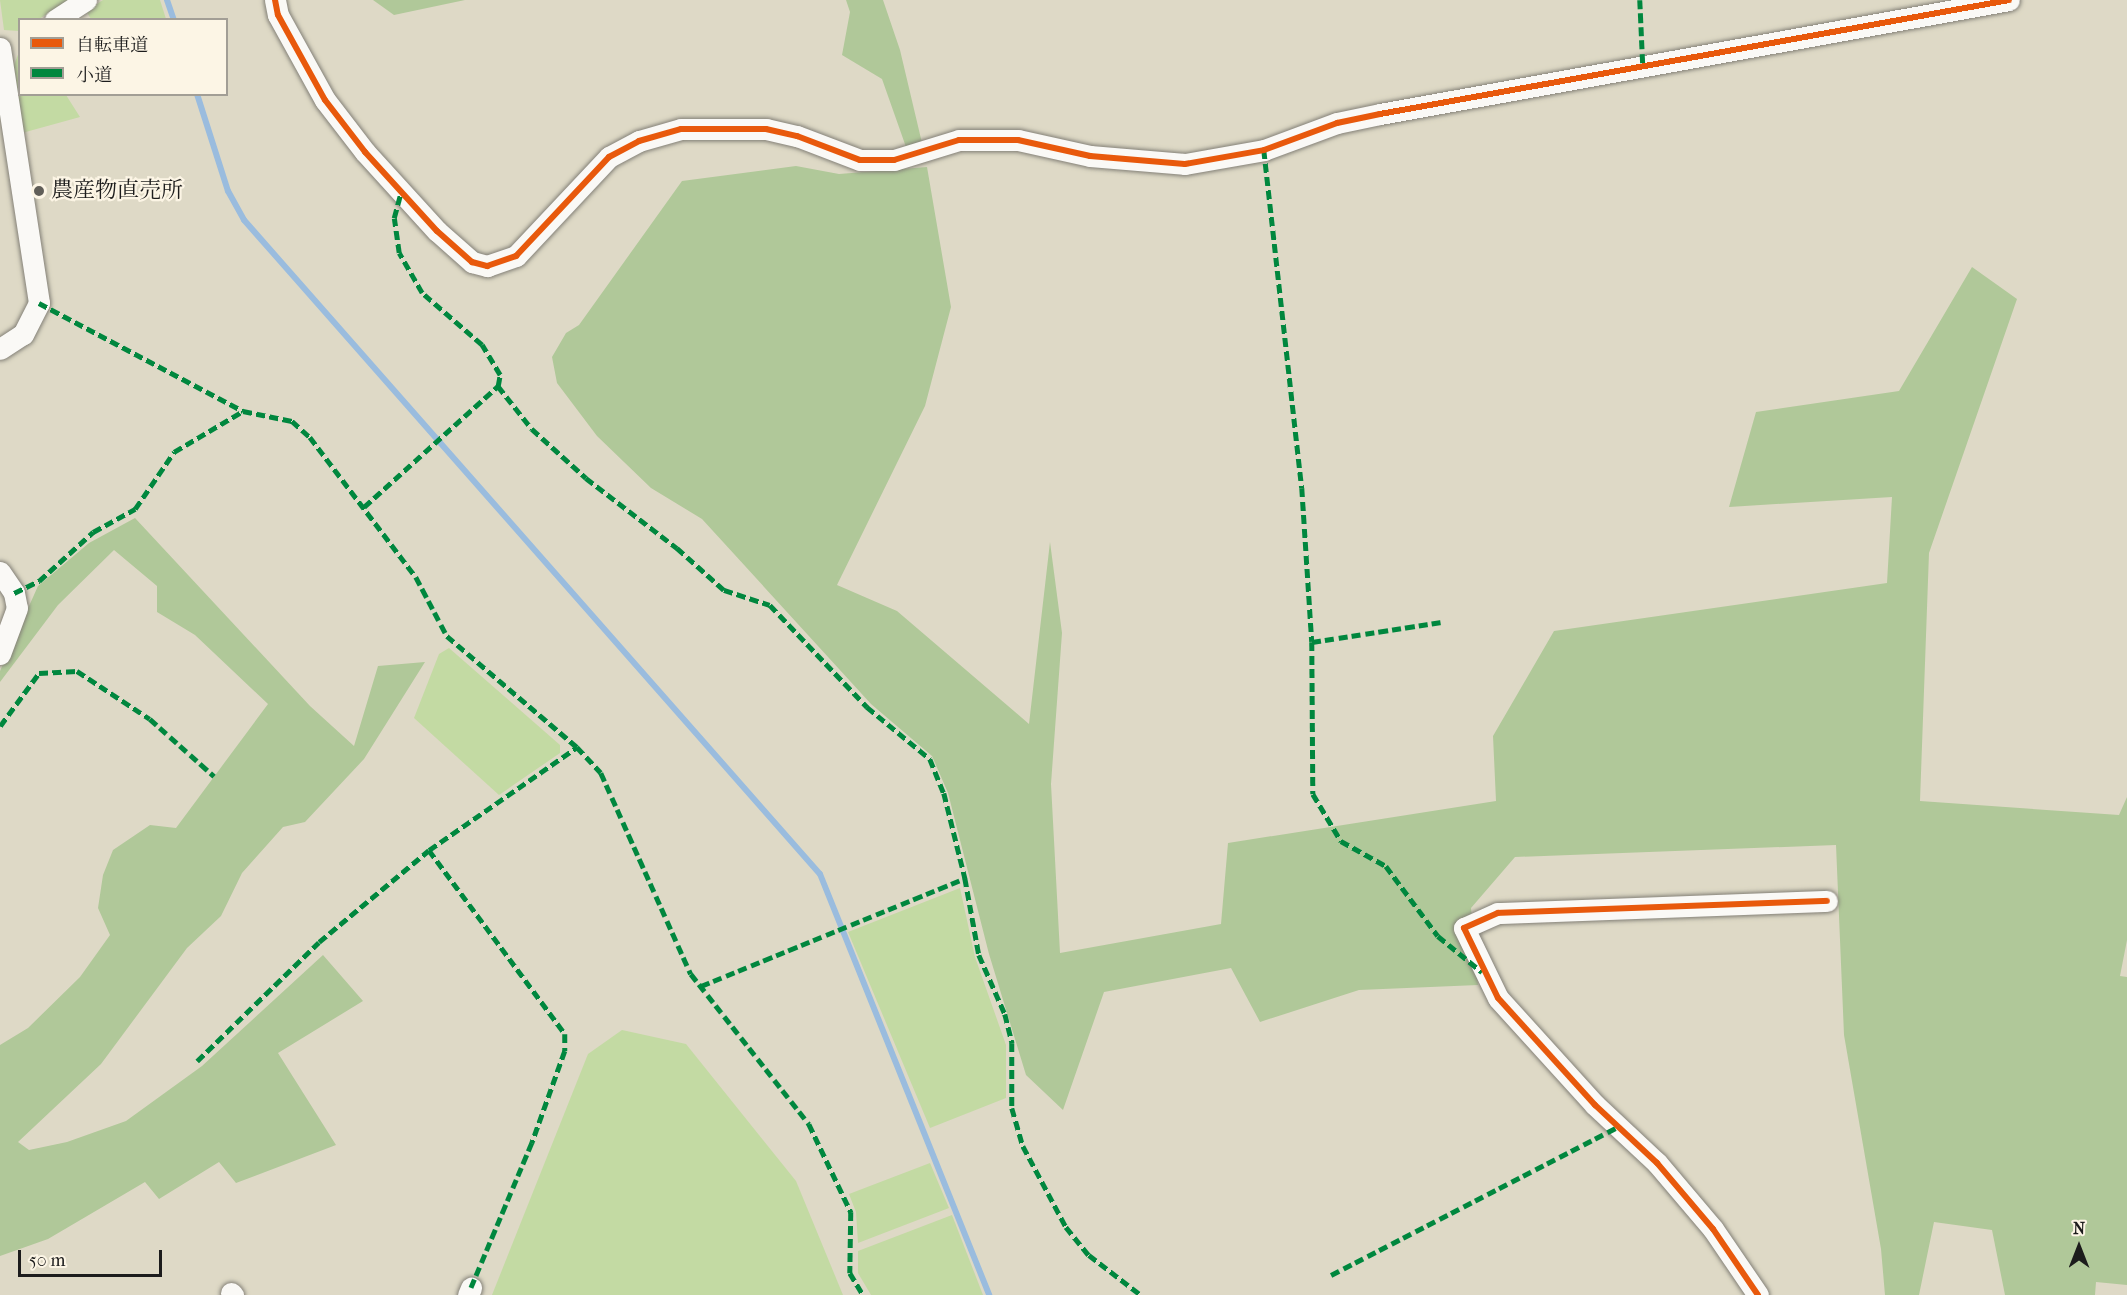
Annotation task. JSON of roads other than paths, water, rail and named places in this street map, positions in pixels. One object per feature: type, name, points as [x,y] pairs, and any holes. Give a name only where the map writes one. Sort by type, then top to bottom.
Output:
[{"type":"street","points":[[58,18],[86,0]]},
{"type":"street","points":[[275,0],[278,15],[326,100],[365,152],[437,231],[472,262],[487,266],[516,256],[609,157],[639,141],[681,129],[766,129],[797,136],[860,160],[894,160],[959,140],[1018,140],[1090,156],[1185,164],[1264,150],[1337,123],[1380,114],[2009,0]]},
{"type":"street","points":[[0,349],[23,334],[39,303],[7,48]]},
{"type":"street","points":[[0,572],[14,593],[17,608],[0,654]]},
{"type":"street","points":[[1758,1295],[1713,1229],[1657,1163],[1595,1105],[1498,998],[1464,928],[1498,914],[1827,901]]},
{"type":"waterway","points":[[167,0],[173,18]]},
{"type":"waterway","points":[[198,96],[228,191],[244,220],[820,874],[989,1295]]},
{"type":"place","name":"農産物直売所","points":[[39,191]]}]
